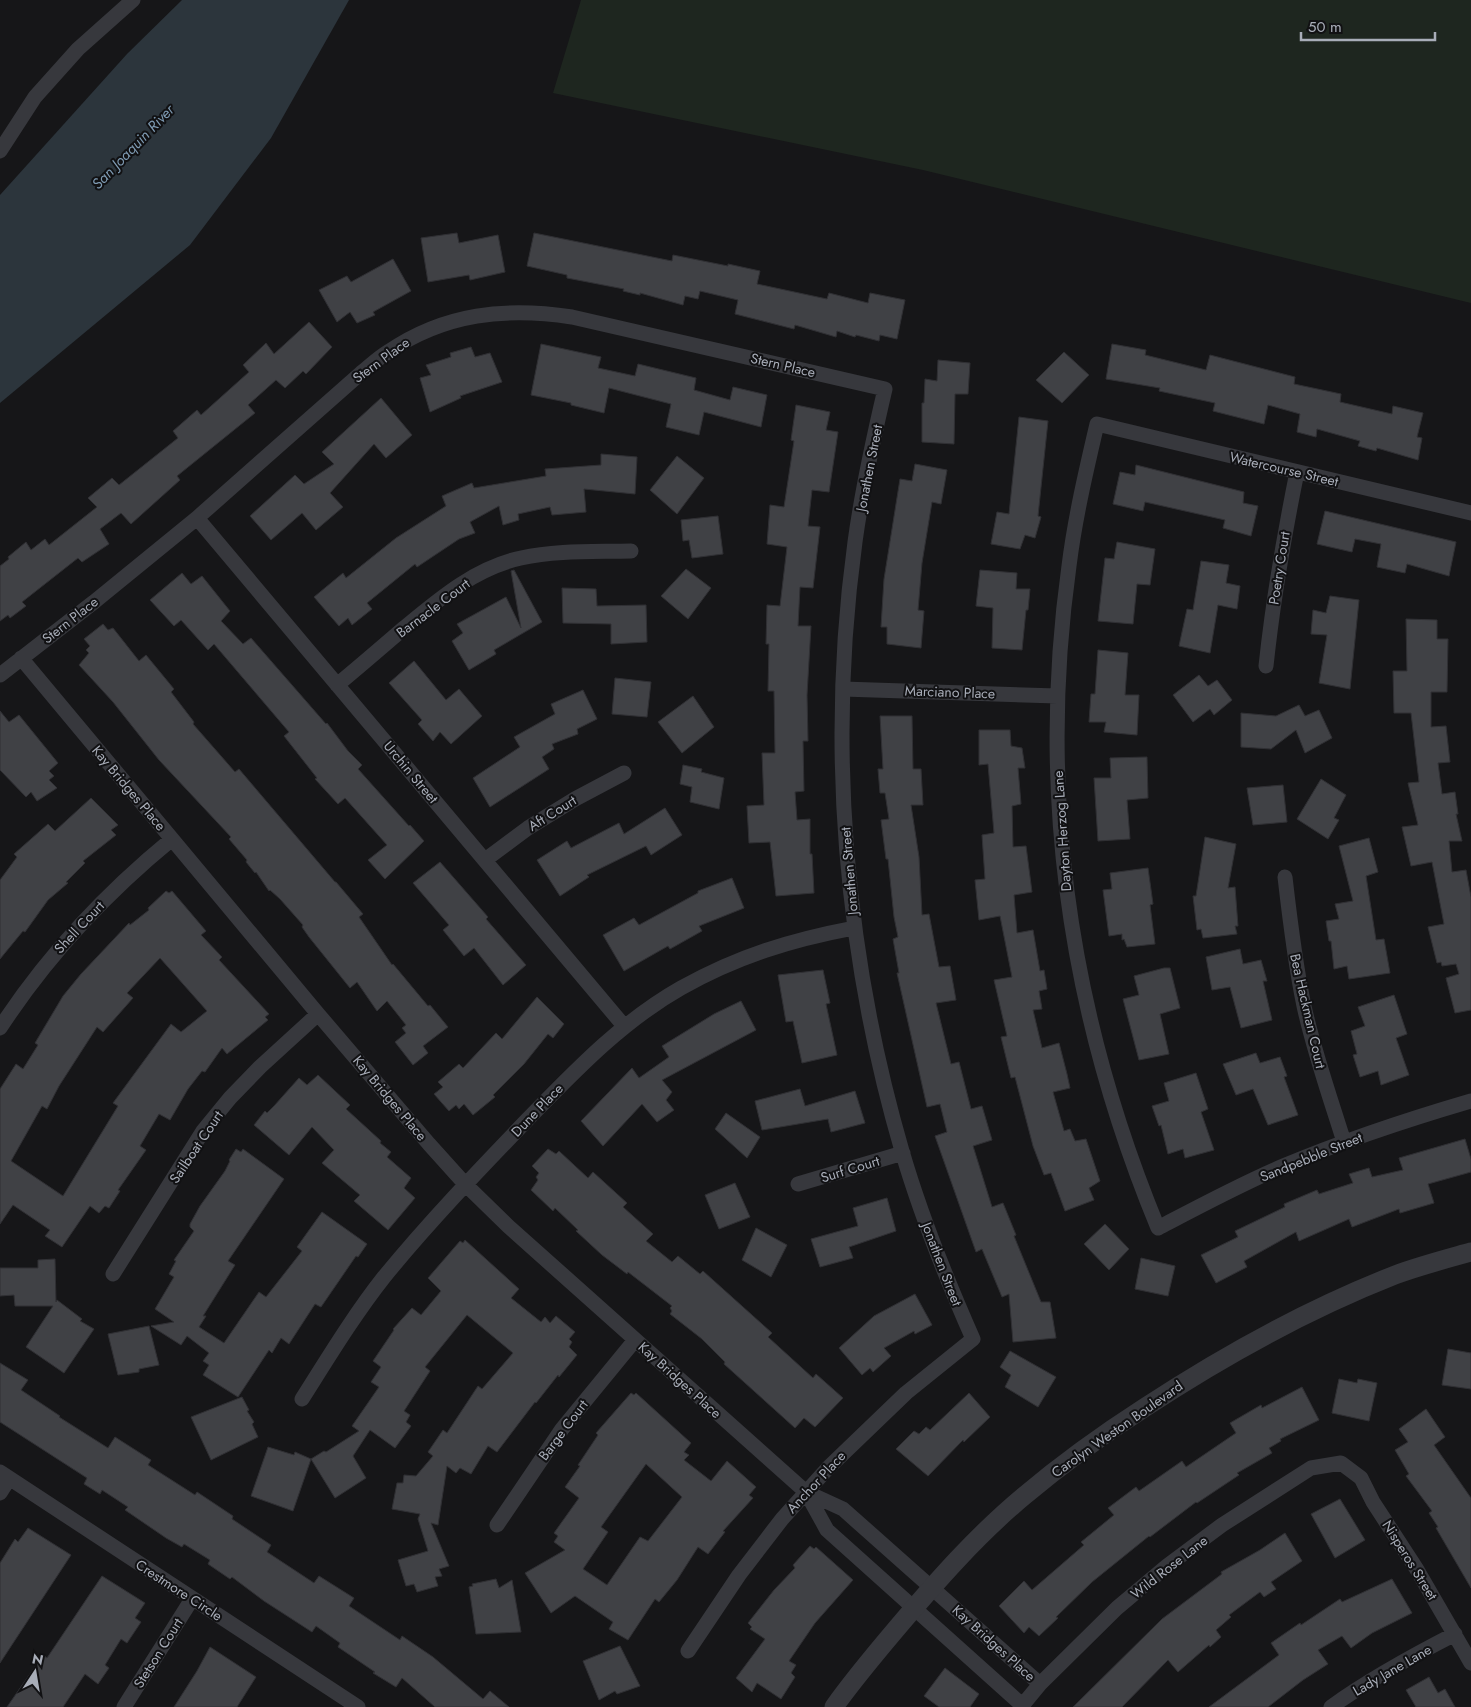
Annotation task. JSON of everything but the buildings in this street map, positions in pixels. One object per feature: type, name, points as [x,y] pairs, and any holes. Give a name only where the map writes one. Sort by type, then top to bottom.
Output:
[{"type":"street","points":[[0,151],[35,97],[78,49],[133,0]]},
{"type":"street","name":"Stern Place","points":[[0,675],[197,518],[360,373],[388,351],[415,336],[444,324],[473,316],[506,312],[540,312],[572,317],[885,389]]},
{"type":"street","name":"Jonathen Street","points":[[885,389],[868,464],[855,543],[846,623],[842,762],[845,825],[854,928],[866,1002],[882,1077],[903,1153],[952,1292],[973,1339]]},
{"type":"street","name":"Watercourse Street","points":[[1097,424],[1471,513]]},
{"type":"street","name":"Dayton Herzog Lane","points":[[1097,424],[1080,497],[1069,565],[1060,642],[1057,696],[1057,761],[1060,825],[1075,953],[1088,1016],[1124,1140],[1158,1228]]},
{"type":"street","name":"Poetry Court","points":[[1266,666],[1270,624],[1282,547],[1297,472]]},
{"type":"street","name":"Urchin Street","points":[[197,518],[624,1026]]},
{"type":"street","name":"Barnacle Court","points":[[337,685],[439,599],[465,581],[491,568],[519,558],[547,554],[631,551]]},
{"type":"street","name":"Kay Bridges Place","points":[[21,658],[318,1014],[465,1184],[508,1226],[806,1492],[843,1509],[1040,1684]]},
{"type":"street","name":"Marciano Place","points":[[843,688],[1057,696]]},
{"type":"street","name":"Aft Court","points":[[484,860],[528,828],[575,799],[624,773]]},
{"type":"street","name":"Shell Court","points":[[0,1028],[41,969],[73,932],[135,870],[172,839]]},
{"type":"street","name":"Bea Hackman Court","points":[[1286,877],[1292,941],[1304,1006],[1320,1069],[1344,1142]]},
{"type":"street","name":"Dune Place","points":[[302,1399],[351,1322],[384,1277],[465,1184],[593,1053],[624,1026],[679,989],[721,967],[764,950],[791,942],[854,928]]},
{"type":"street","name":"Sailboat Court","points":[[114,1274],[203,1132],[230,1098],[260,1067],[318,1014]]},
{"type":"street","name":"Sandpebble Street","points":[[1158,1228],[1280,1168],[1344,1142],[1405,1120],[1471,1102]]},
{"type":"street","name":"Surf Court","points":[[798,1184],[903,1153]]},
{"type":"street","name":"Carolyn Weston Boulevard","points":[[834,1707],[878,1650],[932,1587],[978,1538],[1024,1496],[1095,1442],[1193,1375],[1247,1344],[1321,1307],[1396,1275],[1471,1252]]},
{"type":"street","name":"Anchor Place","points":[[688,1651],[739,1574],[782,1519],[806,1492],[828,1468],[906,1394],[973,1339]]},
{"type":"street","name":"Barge Court","points":[[496,1526],[562,1429],[635,1340]]},
{"type":"street","name":"Nisperos Street","points":[[1341,1463],[1361,1478],[1471,1663]]},
{"type":"street","name":"Wild Rose Lane","points":[[1021,1706],[1040,1684],[1117,1608],[1167,1566],[1222,1525],[1311,1468],[1341,1463]]},
{"type":"street","points":[[0,1493],[5,1476]]},
{"type":"street","name":"Crestmore Circle","points":[[5,1476],[358,1707]]},
{"type":"street","name":"Kay Bridges Place","points":[[806,1492],[827,1530],[1021,1706]]},
{"type":"street","name":"Stetson Court","points":[[124,1707],[192,1599]]},
{"type":"street","name":"Lady Jane Lane","points":[[1331,1707],[1358,1688],[1405,1660],[1455,1634]]},
{"type":"shaded area","points":[[581,0],[1471,0],[1471,303],[923,170],[553,93]]},
{"type":"water","name":"San Joaquin River","points":[[182,0],[349,0],[271,138],[190,245],[0,403],[0,195],[127,54]]}]
